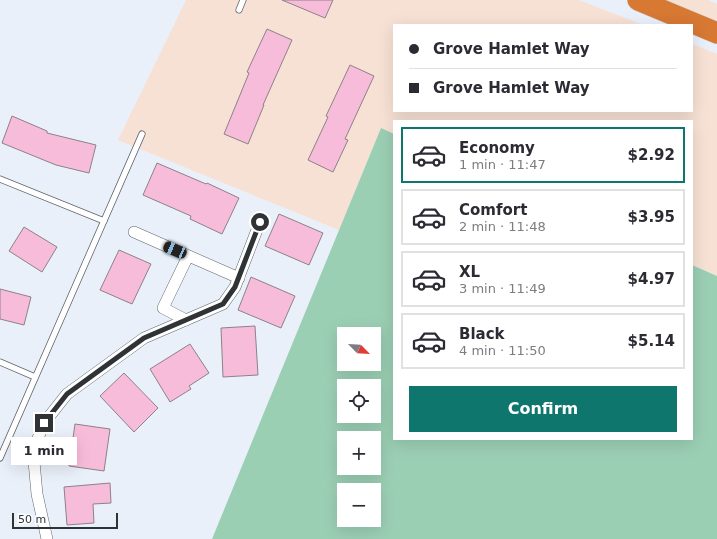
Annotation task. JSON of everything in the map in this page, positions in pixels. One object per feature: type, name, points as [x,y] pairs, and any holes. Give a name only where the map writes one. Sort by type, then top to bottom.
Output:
[{"type":"highway","points":[[638,0],[717,33]]},
{"type":"street","points":[[47,539],[37,494],[33,451],[44,423],[67,394],[144,338],[223,304],[235,287],[260,222]]},
{"type":"street","points":[[134,232],[239,278]]},
{"type":"street","points":[[186,320],[163,308],[188,256]]},
{"type":"lane","points":[[239,10],[243,0]]},
{"type":"lane","points":[[0,458],[142,134]]},
{"type":"lane","points":[[0,179],[104,221]]},
{"type":"lane","points":[[0,362],[36,377]]},
{"type":"shaded area","points":[[186,0],[579,0],[640,24],[393,24],[393,112],[693,112],[693,44],[717,54],[717,276],[693,265],[693,120],[393,120],[393,134],[381,129],[339,230],[118,140]]},
{"type":"shaded area","points":[[657,0],[708,0],[717,4],[717,25]]},
{"type":"green space","points":[[381,128],[393,134],[393,440],[693,440],[693,265],[717,276],[717,539],[212,539]]},
{"type":"building","points":[[282,0],[333,0],[325,18]]},
{"type":"building","points":[[267,29],[292,40],[263,105],[248,144],[224,134],[249,73],[247,72]]},
{"type":"building","points":[[350,65],[374,76],[345,139],[348,140],[333,172],[308,160],[328,117],[326,116]]},
{"type":"building","points":[[12,116],[47,131],[47,133],[96,145],[89,173],[56,165],[2,143]]},
{"type":"building","points":[[157,163],[206,184],[207,183],[239,198],[222,234],[190,219],[191,216],[143,195]]},
{"type":"building","points":[[279,214],[323,233],[309,265],[265,246]]},
{"type":"building","points":[[24,227],[57,247],[42,272],[9,251]]},
{"type":"building","points":[[119,250],[151,264],[132,304],[100,290]]},
{"type":"building","points":[[251,277],[295,296],[281,328],[238,310]]},
{"type":"building","points":[[0,289],[31,297],[24,325],[0,319]]},
{"type":"building","points":[[255,326],[258,375],[223,377],[221,328]]},
{"type":"building","points":[[190,344],[209,373],[189,386],[191,389],[170,402],[150,369]]},
{"type":"building","points":[[124,373],[158,408],[134,432],[100,396]]},
{"type":"building","points":[[75,424],[110,429],[104,471],[69,466]]},
{"type":"building","points":[[110,483],[111,503],[93,504],[94,523],[67,525],[64,487]]},
{"type":"route","points":[[44,423],[67,394],[144,338],[223,304],[235,287],[260,222]]}]
